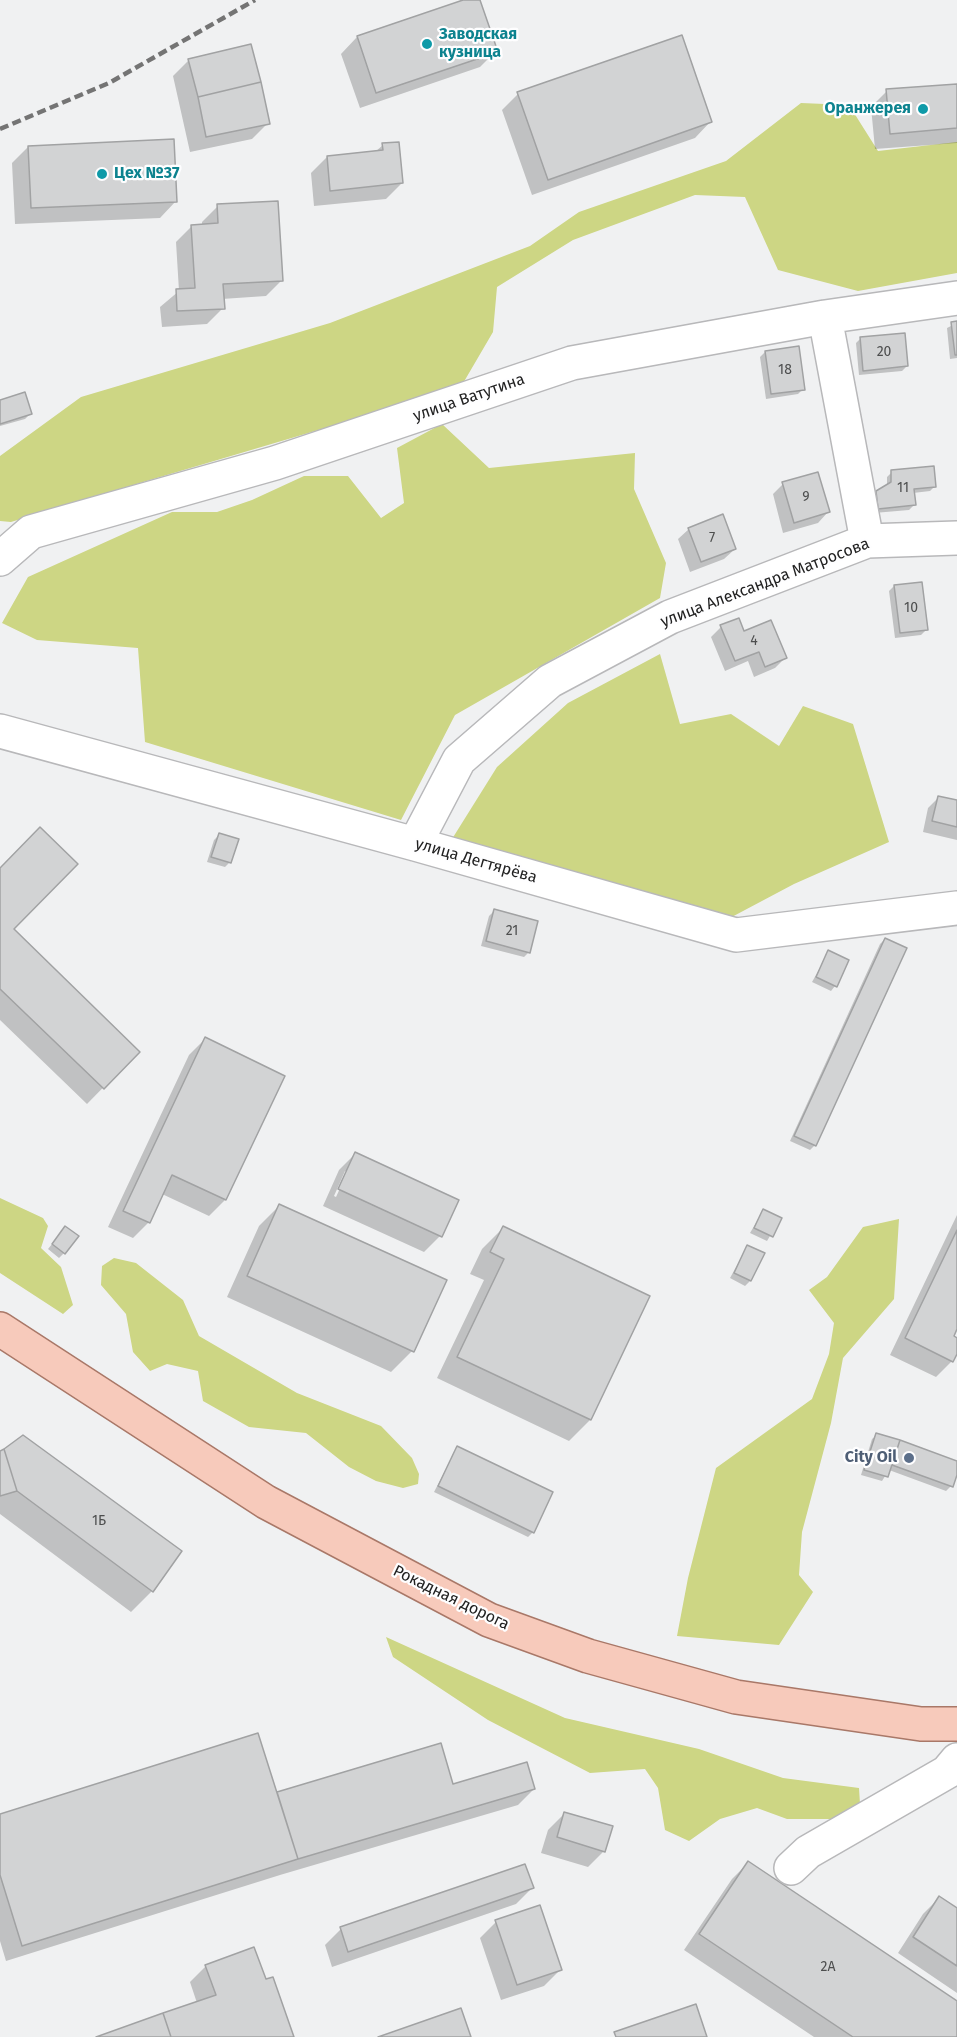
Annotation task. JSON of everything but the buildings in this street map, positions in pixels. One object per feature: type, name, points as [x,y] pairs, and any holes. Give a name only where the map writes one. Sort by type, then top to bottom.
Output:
[{"type":"main road","name":"Рокадная дорога","points":[[0,1329],[266,1502],[489,1620],[588,1656],[736,1697],[921,1724],[957,1724]]},
{"type":"street","name":"улица Ватутина","points":[[0,559],[31,532],[275,463],[572,363],[825,317],[957,298]]},
{"type":"street","points":[[825,317],[867,541]]},
{"type":"street","name":"улица Александра Матросова","points":[[415,844],[459,760],[550,681],[670,617],[867,541],[957,538]]},
{"type":"street","name":"улица Дегтярёва","points":[[0,731],[415,844],[736,936],[957,908]]},
{"type":"street","points":[[791,1868],[808,1852],[947,1772],[957,1760]]},
{"type":"green space","points":[[801,103],[849,105],[878,151],[957,142],[957,273],[858,291],[778,270],[745,197],[695,195],[573,240],[497,287],[493,332],[462,385],[11,522],[0,521],[0,456],[81,397],[330,323],[530,246],[579,212],[726,161]]},
{"type":"green space","points":[[442,424],[489,468],[635,453],[634,489],[666,563],[660,598],[455,715],[401,820],[145,742],[138,648],[37,640],[2,623],[28,577],[172,512],[217,512],[252,500],[304,476],[348,476],[381,518],[404,503],[397,448]]},
{"type":"green space","points":[[660,654],[680,724],[731,714],[779,746],[803,706],[853,724],[889,842],[794,884],[728,919],[452,839],[497,767],[568,703]]},
{"type":"green space","points":[[0,1198],[43,1218],[48,1226],[41,1248],[61,1267],[73,1305],[63,1314],[0,1273]]},
{"type":"green space","points":[[899,1219],[894,1299],[843,1358],[831,1423],[802,1532],[799,1575],[813,1592],[779,1645],[677,1636],[688,1578],[716,1468],[812,1399],[829,1354],[834,1323],[809,1290],[827,1277],[863,1227]]},
{"type":"green space","points":[[114,1258],[136,1263],[183,1300],[199,1336],[297,1393],[381,1426],[412,1458],[419,1474],[418,1484],[403,1488],[376,1481],[349,1467],[306,1433],[249,1427],[203,1401],[198,1371],[167,1364],[150,1371],[133,1352],[126,1314],[101,1285],[102,1266]]},
{"type":"green space","points":[[386,1637],[565,1718],[699,1749],[783,1778],[859,1788],[860,1804],[832,1819],[787,1819],[757,1808],[720,1819],[689,1841],[665,1830],[658,1788],[645,1769],[590,1773],[488,1720],[393,1657]]},
{"type":"railway","points":[[0,129],[109,83],[255,0]]},
{"type":"place","name":"Заводская кузница","points":[[427,44]]},
{"type":"place","name":"Оранжерея","points":[[923,109]]},
{"type":"place","name":"Цех №37","points":[[102,174]]},
{"type":"place","name":"City Oil","points":[[909,1458]]}]
